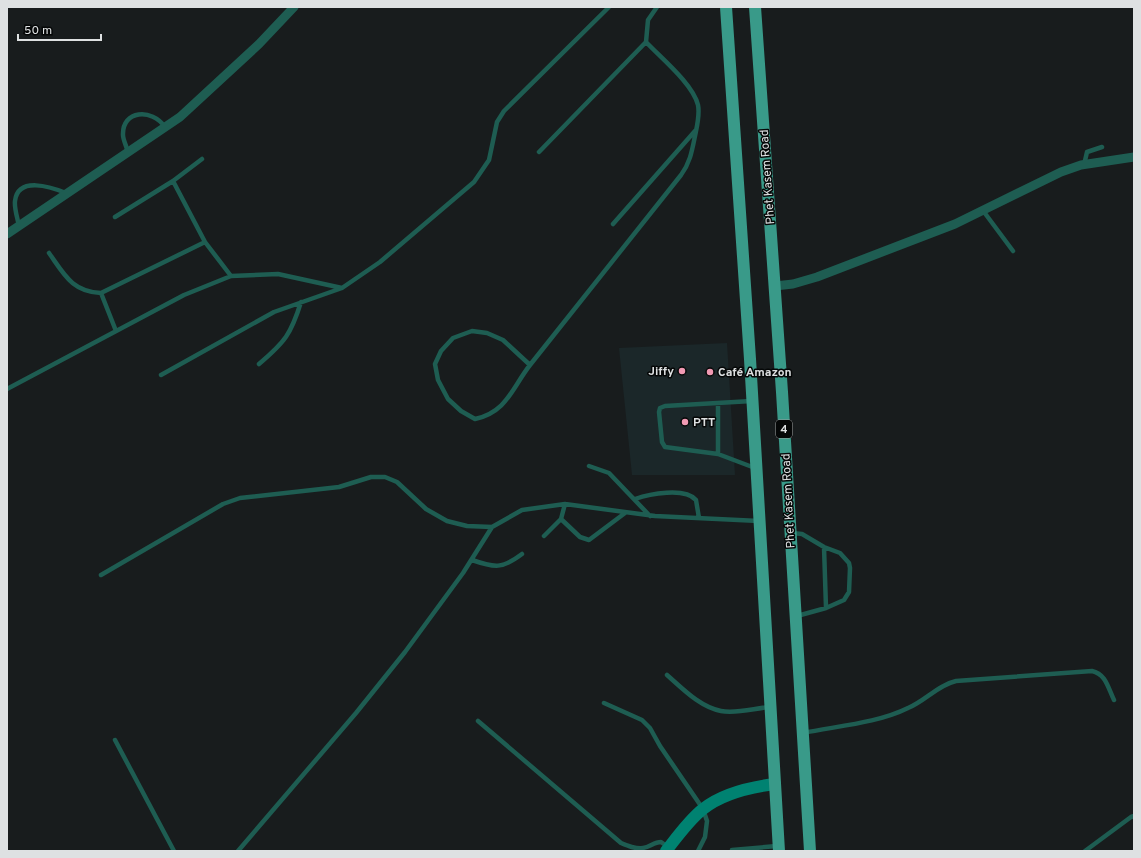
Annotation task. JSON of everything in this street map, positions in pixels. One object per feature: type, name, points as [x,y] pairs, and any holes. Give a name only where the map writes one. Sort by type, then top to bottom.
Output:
[{"type":"main road","points":[[726,7],[757,468],[779,849]]},
{"type":"main road","name":"Phet Kasem Road","points":[[755,7],[775,286],[810,851]]},
{"type":"street","points":[[7,234],[180,118],[253,49],[294,7]]},
{"type":"street","points":[[775,286],[793,284],[817,277],[930,235],[984,212],[1040,182],[1084,165],[1134,156]]},
{"type":"street","points":[[668,849],[703,809],[726,796],[750,788],[775,784]]},
{"type":"lane","points":[[161,375],[274,312],[342,288],[380,262],[474,182],[489,160],[497,122],[504,111],[609,7]]},
{"type":"lane","points":[[540,152],[646,42],[648,20],[657,7]]},
{"type":"lane","points":[[530,365],[503,340],[487,333],[472,331],[454,338],[441,351],[435,364],[438,380],[448,399],[462,411],[476,419],[489,416],[502,406],[530,365],[688,166],[692,154],[698,105],[689,87],[646,42]]},
{"type":"lane","points":[[128,153],[123,135],[125,124],[131,118],[142,114],[150,114],[160,119],[165,128]]},
{"type":"lane","points":[[613,224],[696,129]]},
{"type":"lane","points":[[1084,165],[1087,152],[1102,147]]},
{"type":"lane","points":[[115,217],[173,181],[202,159]]},
{"type":"lane","points":[[173,181],[205,242],[231,276]]},
{"type":"lane","points":[[19,227],[15,203],[16,196],[22,188],[31,185],[45,186],[67,194]]},
{"type":"lane","points":[[984,212],[1013,251]]},
{"type":"lane","points":[[48,253],[72,284],[89,293],[101,293],[205,242]]},
{"type":"lane","points":[[7,389],[184,295],[231,276],[278,274],[342,288]]},
{"type":"lane","points":[[101,293],[116,331]]},
{"type":"lane","points":[[259,364],[287,339],[294,325],[301,302]]},
{"type":"lane","points":[[752,401],[664,406],[660,408],[659,412],[662,442],[664,447],[718,454],[757,468]]},
{"type":"lane","points":[[718,403],[718,454]]},
{"type":"lane","points":[[589,466],[609,473],[650,516]]},
{"type":"lane","points":[[101,574],[223,504],[240,498],[339,487],[371,477],[384,477],[397,482],[426,509],[447,521],[467,526],[492,527]]},
{"type":"lane","points":[[635,499],[654,494],[689,494],[696,500],[699,518]]},
{"type":"lane","points":[[238,851],[356,713],[405,652],[472,560],[492,527],[522,510],[565,504],[650,516],[759,521]]},
{"type":"lane","points":[[544,536],[561,519],[565,504]]},
{"type":"lane","points":[[561,519],[580,537],[589,540],[625,513]]},
{"type":"lane","points":[[790,533],[802,534],[824,547],[845,556],[850,568],[849,592],[847,597],[839,604],[795,617]]},
{"type":"lane","points":[[824,547],[826,608]]},
{"type":"lane","points":[[472,560],[490,566],[504,566],[522,554]]},
{"type":"lane","points":[[803,733],[891,715],[910,708],[946,684],[956,681],[1092,671],[1100,673],[1114,700]]},
{"type":"lane","points":[[667,675],[689,694],[711,708],[722,711],[734,711],[770,706]]},
{"type":"lane","points":[[604,703],[642,720],[650,728],[660,746],[703,809],[707,821],[706,830],[705,837],[698,851]]},
{"type":"lane","points":[[478,721],[621,842],[630,847],[644,848],[652,843],[661,842],[668,849]]},
{"type":"lane","points":[[115,740],[174,851]]},
{"type":"lane","points":[[1085,851],[1134,816]]},
{"type":"lane","points":[[732,850],[779,849]]},
{"type":"shaded area","name":"PTT","points":[[727,343],[735,475],[632,475],[619,348]]},
{"type":"place","name":"Jiffy","points":[[682,371]]},
{"type":"place","name":"Café Amazon","points":[[710,372]]},
{"type":"place","name":"PTT","points":[[685,422]]}]
